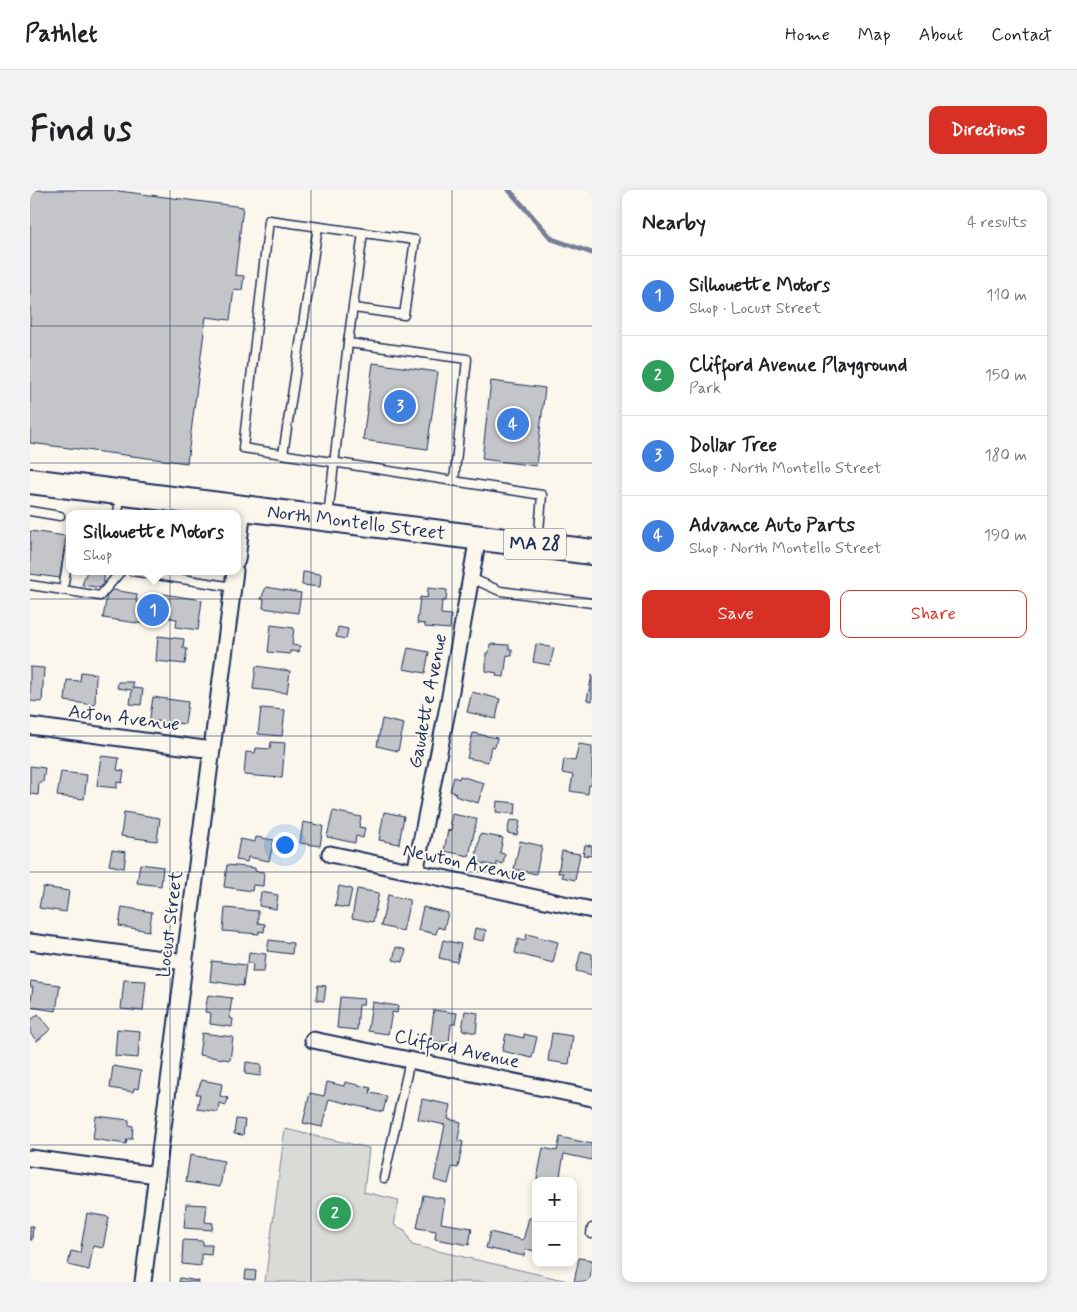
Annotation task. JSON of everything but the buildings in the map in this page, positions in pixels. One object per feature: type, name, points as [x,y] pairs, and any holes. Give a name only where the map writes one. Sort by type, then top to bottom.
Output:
[{"type":"main road","name":"North Montello Street","points":[[30,480],[120,503],[243,508],[592,552]]},
{"type":"street","points":[[241,524],[243,508]]},
{"type":"street","name":"Gaudette Avenue","points":[[415,873],[450,696],[478,537]]},
{"type":"street","name":"Locust Street","points":[[143,1282],[234,575]]},
{"type":"street","name":"Acton Avenue","points":[[30,726],[212,750]]},
{"type":"street","name":"Newton Avenue","points":[[330,854],[592,910]]},
{"type":"street","points":[[30,942],[185,962]]},
{"type":"street","name":"Clifford Avenue","points":[[313,1040],[592,1098]]},
{"type":"street","points":[[30,1158],[157,1175]]},
{"type":"lane","points":[[354,308],[404,314],[414,240],[269,220],[243,448],[334,461],[542,496],[538,545]]},
{"type":"lane","points":[[283,454],[318,227]]},
{"type":"lane","points":[[328,518],[363,233]]},
{"type":"lane","points":[[348,343],[467,359],[454,481]]},
{"type":"lane","points":[[30,511],[60,516]]},
{"type":"lane","points":[[63,590],[66,570]]},
{"type":"lane","points":[[30,585],[100,596],[118,575]]},
{"type":"lane","points":[[157,575],[233,587]]},
{"type":"lane","points":[[471,578],[500,592],[592,603]]},
{"type":"lane","points":[[384,1178],[410,1060]]},
{"type":"shaded area","points":[[285,1129],[369,1148],[364,1192],[399,1200],[394,1225],[405,1230],[412,1245],[572,1282],[265,1282]]},
{"type":"waterway","points":[[509,190],[552,239],[592,253]]},
{"type":"place","name":"Dollar Tree","points":[[400,406]]},
{"type":"place","name":"Advance Auto Parts","points":[[513,424]]},
{"type":"place","name":"Silhouette Motors","points":[[153,610]]},
{"type":"place","name":"Clifford Avenue Playground","points":[[335,1213]]}]
